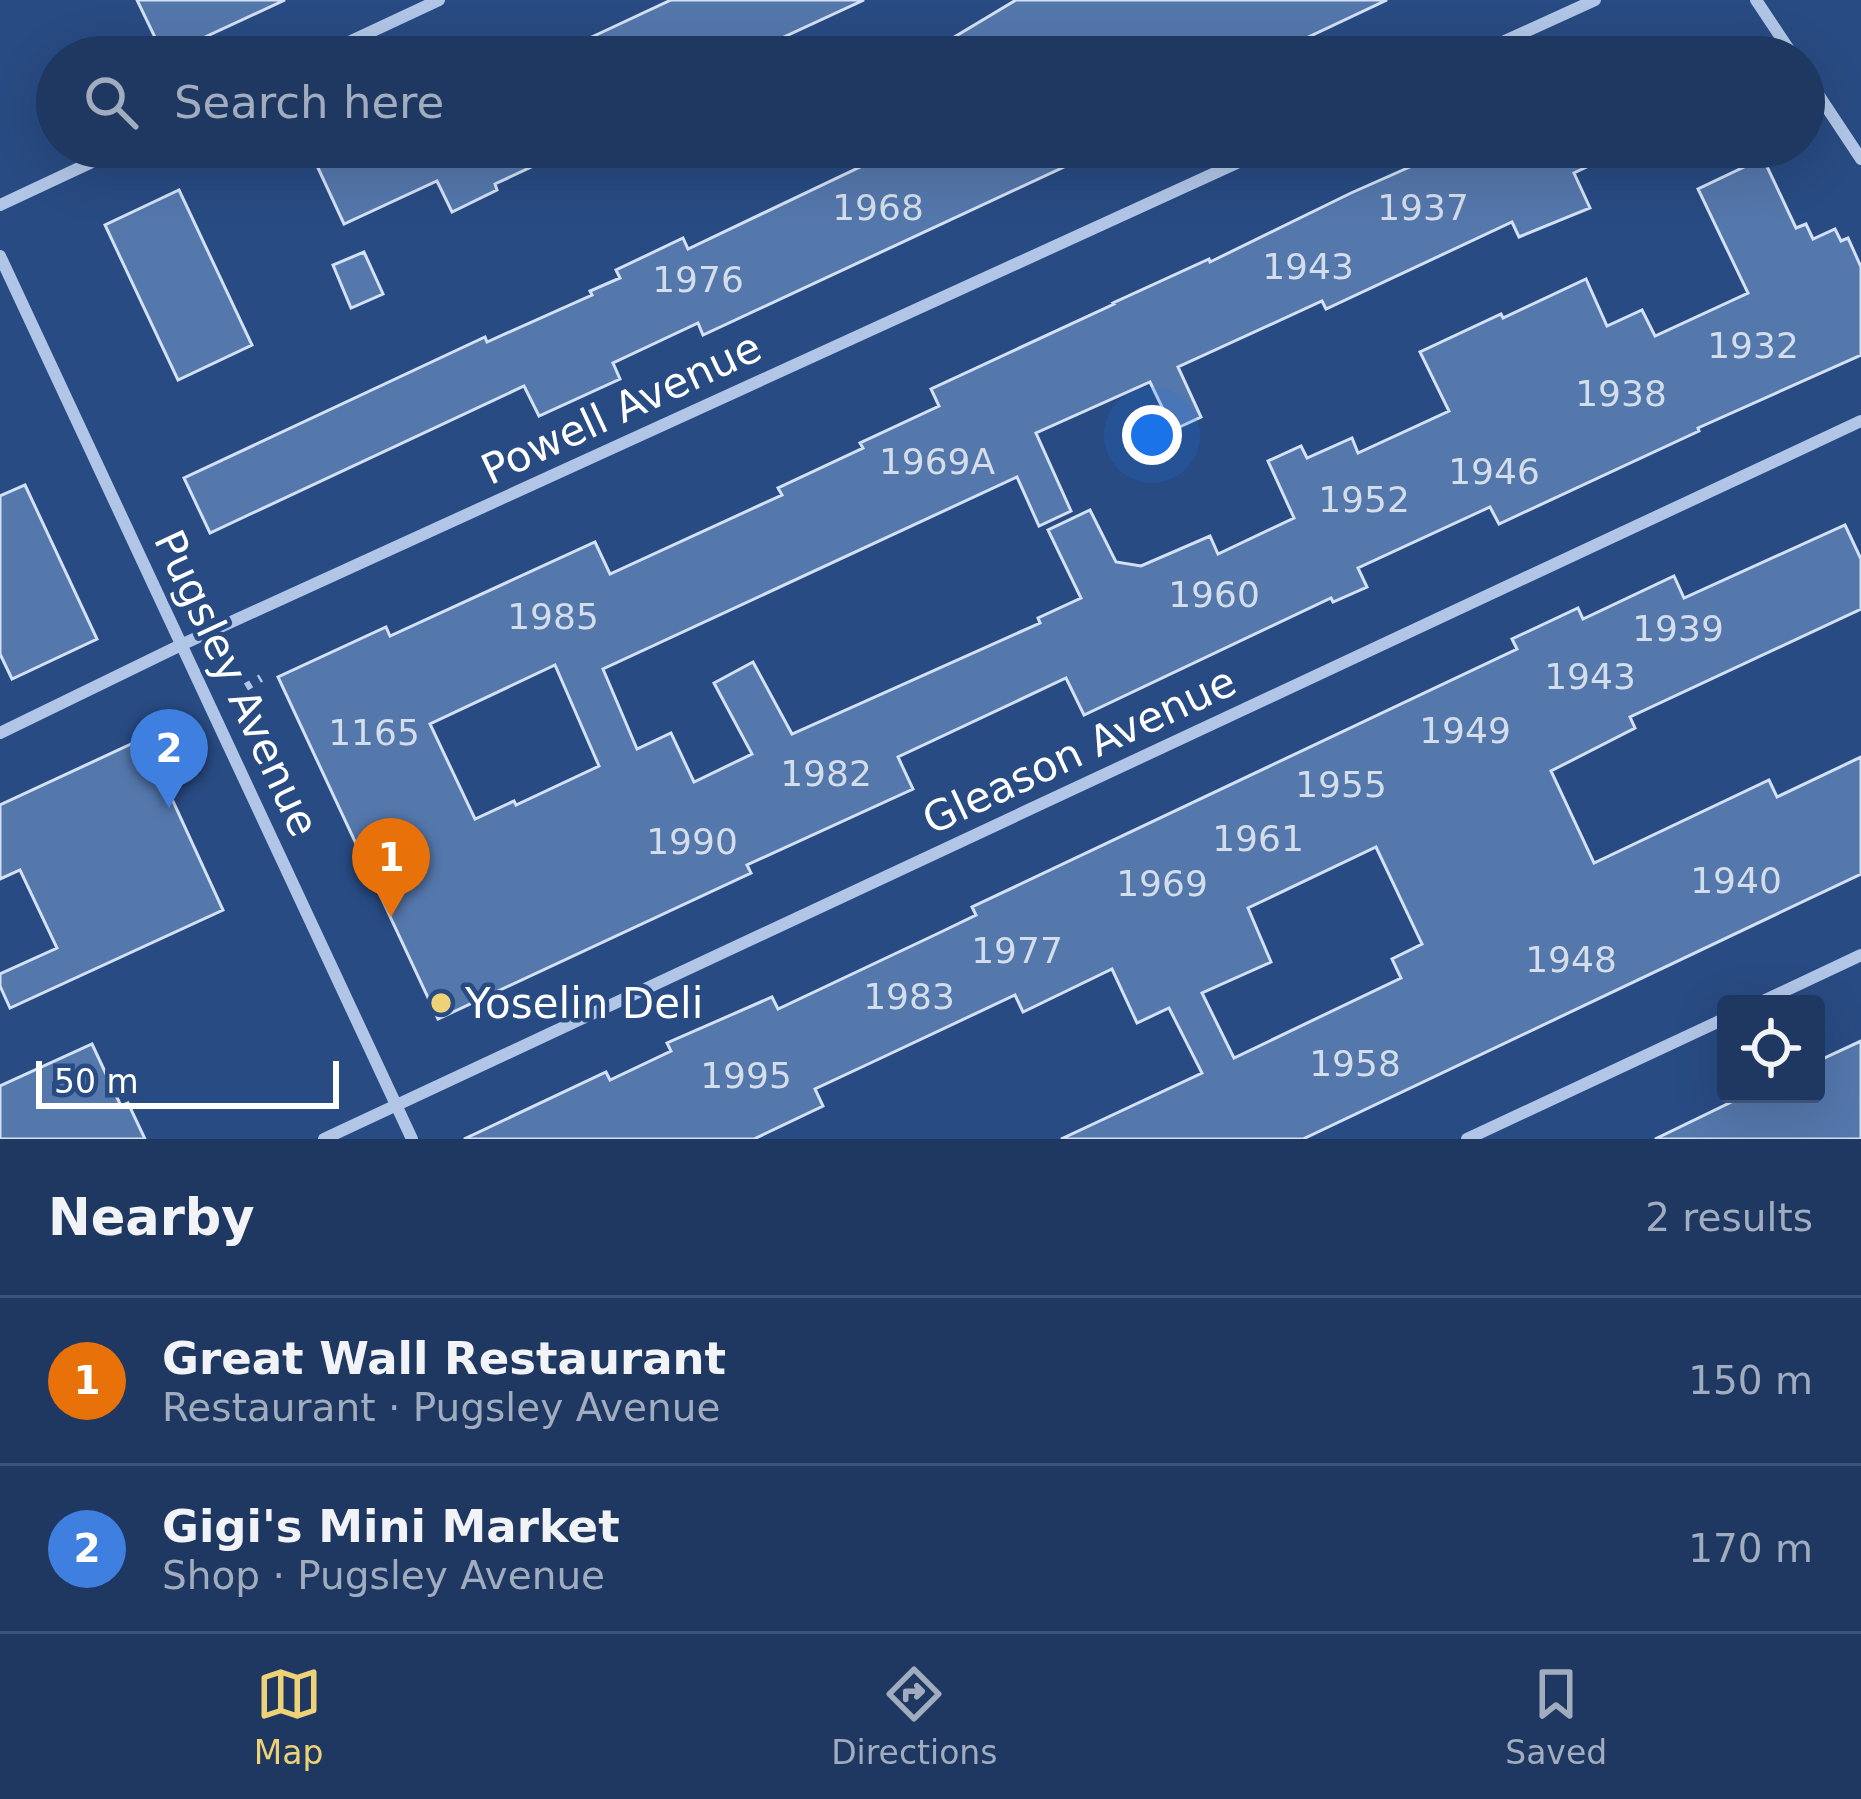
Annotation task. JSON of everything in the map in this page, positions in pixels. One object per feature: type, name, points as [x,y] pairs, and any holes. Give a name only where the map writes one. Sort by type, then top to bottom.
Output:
[{"type":"street","points":[[362,36],[439,0]]},
{"type":"street","points":[[1516,36],[1594,0]]},
{"type":"street","points":[[1756,0],[1780,36]]},
{"type":"street","points":[[1825,105],[1861,159]]},
{"type":"street","points":[[0,205],[79,168]]},
{"type":"street","name":"Powell Avenue","points":[[0,733],[182,644],[1226,168]]},
{"type":"street","name":"Pugsley Avenue","points":[[0,256],[412,1139]]},
{"type":"street","name":"Gleason Avenue","points":[[324,1139],[1861,421]]},
{"type":"street","points":[[1776,995],[1861,956]]},
{"type":"street","points":[[1467,1139],[1717,1022]]},
{"type":"path","points":[[246,687],[261,679]]},
{"type":"path","points":[[154,727],[169,722]]},
{"type":"building","points":[[137,0],[285,0],[207,36],[154,36]]},
{"type":"building","points":[[671,0],[864,0],[786,36],[594,36]]},
{"type":"building","points":[[1016,0],[1387,0],[1311,36],[956,36]]},
{"type":"building","points":[[318,168],[529,168],[452,212],[437,181],[344,224]]},
{"type":"building","points":[[858,168],[1062,168],[703,335],[698,323],[613,363],[620,379],[539,416],[524,386],[210,533],[184,478],[485,337],[487,342],[592,295],[590,291],[620,278],[616,270],[683,238],[688,249]]},
{"type":"building","points":[[1408,168],[1585,168],[1574,173],[1590,208],[1519,237],[1512,222],[1326,309],[1322,301],[1178,367],[1201,417],[1173,430],[1150,382],[1036,433],[1071,511],[1039,526],[1017,477],[603,669],[637,749],[671,733],[694,782],[752,754],[714,683],[753,662],[792,734],[1040,623],[1038,618],[1081,598],[1048,530],[1090,510],[1116,562],[1141,566],[1210,536],[1218,554],[1294,518],[1268,461],[1301,446],[1307,458],[1352,438],[1358,453],[1449,411],[1420,352],[1586,279],[1607,326],[1642,310],[1655,336],[1748,293],[1698,189],[1742,168],[1768,168],[1796,228],[1806,224],[1813,239],[1835,229],[1841,241],[1848,238],[1861,267],[1861,355],[1499,524],[1490,507],[1358,568],[1367,587],[1333,602],[1331,598],[1084,715],[1066,678],[898,757],[913,789],[747,865],[751,873],[438,1019],[278,677],[386,627],[390,636],[595,542],[610,574],[782,495],[778,488],[939,406],[931,389]],"holes":[[[555,665],[599,766],[516,805],[514,801],[475,819],[430,724]]]},
{"type":"building","points":[[179,190],[252,345],[178,380],[105,225]]},
{"type":"building","points":[[364,252],[383,294],[351,308],[333,265]]},
{"type":"building","points":[[25,485],[97,639],[12,679],[0,654],[0,496]]},
{"type":"building","points":[[1845,525],[1861,559],[1861,609],[1630,717],[1635,728],[1551,771],[1594,863],[1769,780],[1777,797],[1861,757],[1861,874],[1303,1139],[1061,1139],[1202,1073],[1169,1008],[1137,1023],[1112,969],[1023,1012],[1015,995],[815,1089],[823,1106],[754,1139],[464,1139],[606,1072],[610,1080],[671,1051],[667,1043],[772,997],[778,1009],[941,932],[976,915],[972,907],[1517,649],[1512,639],[1578,608],[1583,619],[1674,576],[1684,598]],"holes":[[[1376,847],[1422,944],[1392,959],[1401,978],[1234,1058],[1202,993],[1271,962],[1248,908]]]},
{"type":"building","points":[[144,738],[223,910],[10,1008],[0,974],[57,948],[20,870],[0,879],[0,805]]},
{"type":"building","points":[[1861,1041],[1861,1139],[1655,1139],[1729,1103],[1825,1103],[1825,1058]]},
{"type":"building","points":[[92,1044],[121,1106],[128,1103],[145,1139],[0,1139],[0,1086]]},
{"type":"place","name":"Gigi's Mini Market","points":[[169,808]]},
{"type":"place","name":"Great Wall Restaurant","points":[[391,917]]},
{"type":"place","name":"Yoselin Deli","points":[[441,1003]]}]
